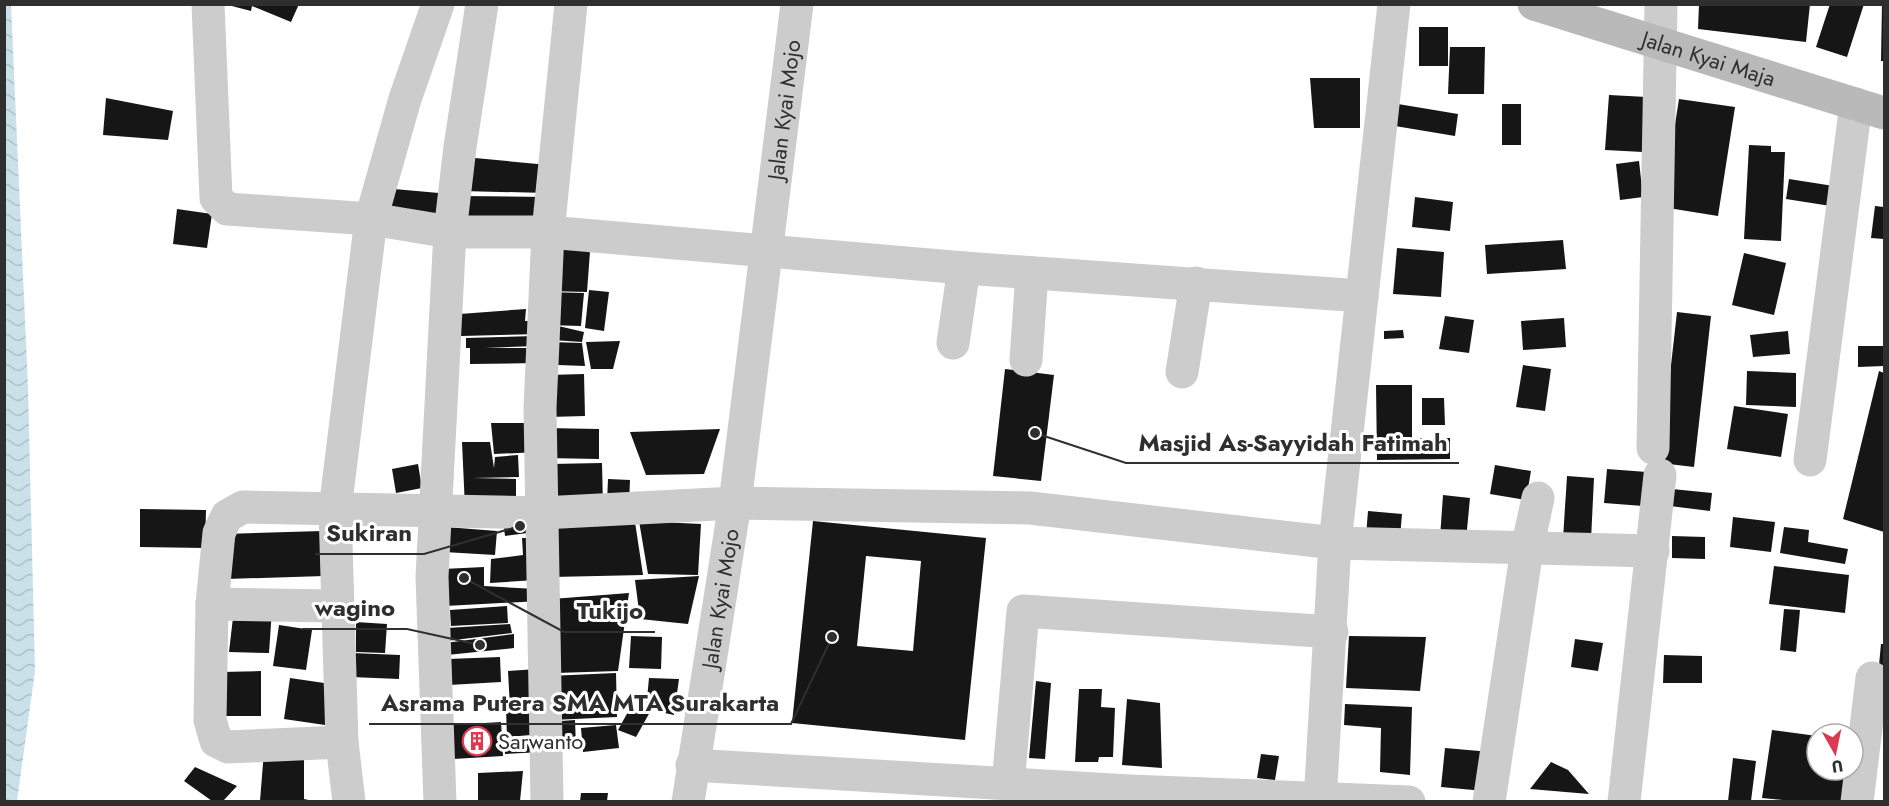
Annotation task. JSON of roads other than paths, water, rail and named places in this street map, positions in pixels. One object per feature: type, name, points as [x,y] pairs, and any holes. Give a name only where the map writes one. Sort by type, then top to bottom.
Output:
[{"type":"main road","name":"Jalan Kyai Maja","points":[[1534,4],[1870,108]]},
{"type":"street","points":[[208,4],[216,198],[220,204],[236,210],[371,219],[450,232],[548,232],[964,268],[1362,296]]},
{"type":"street","points":[[349,801],[342,742],[336,606],[335,510],[371,219],[405,99],[438,4]]},
{"type":"street","points":[[440,801],[432,578],[450,232],[460,147],[482,4]]},
{"type":"street","points":[[547,801],[540,408],[548,232],[571,4]]},
{"type":"street","name":"Jalan Kyai Mojo","points":[[688,801],[735,503],[797,4]]},
{"type":"street","points":[[1320,800],[1332,632],[1335,543],[1394,4]]},
{"type":"street","points":[[1624,801],[1653,551],[1657,461],[1658,42],[1661,4]]},
{"type":"street","points":[[1810,460],[1870,108]]},
{"type":"street","points":[[953,343],[964,268]]},
{"type":"street","points":[[1026,360],[1032,273]]},
{"type":"street","points":[[1182,372],[1196,283]]},
{"type":"street","points":[[1489,801],[1527,549],[1538,498]]},
{"type":"street","points":[[735,503],[1029,508],[1335,543],[1653,551]]},
{"type":"street","name":"Jalan Kyai Mojo","points":[[342,742],[228,747],[216,741],[210,720],[212,604],[219,533],[227,516],[243,507],[542,513],[735,503]]},
{"type":"street","points":[[212,604],[336,606]]},
{"type":"street","points":[[1008,785],[1023,611],[1332,632]]},
{"type":"street","points":[[1857,801],[1872,678]]},
{"type":"street","points":[[692,765],[932,791],[1008,785],[1128,796],[1409,801]]},
{"type":"water","points":[[4,5],[11,5],[28,387],[35,671],[17,801],[5,802]]},
{"type":"place","name":"Masjid As-Sayyidah Fatimah","points":[[1035,433]]},
{"type":"place","name":"Sukiran","points":[[520,526]]},
{"type":"place","name":"Tukijo","points":[[464,578]]},
{"type":"place","name":"Asrama Putera SMA MTA Surakarta","points":[[832,637]]},
{"type":"place","name":"wagino","points":[[480,645]]},
{"type":"place","name":"Sarwanto","points":[[477,741]]}]
